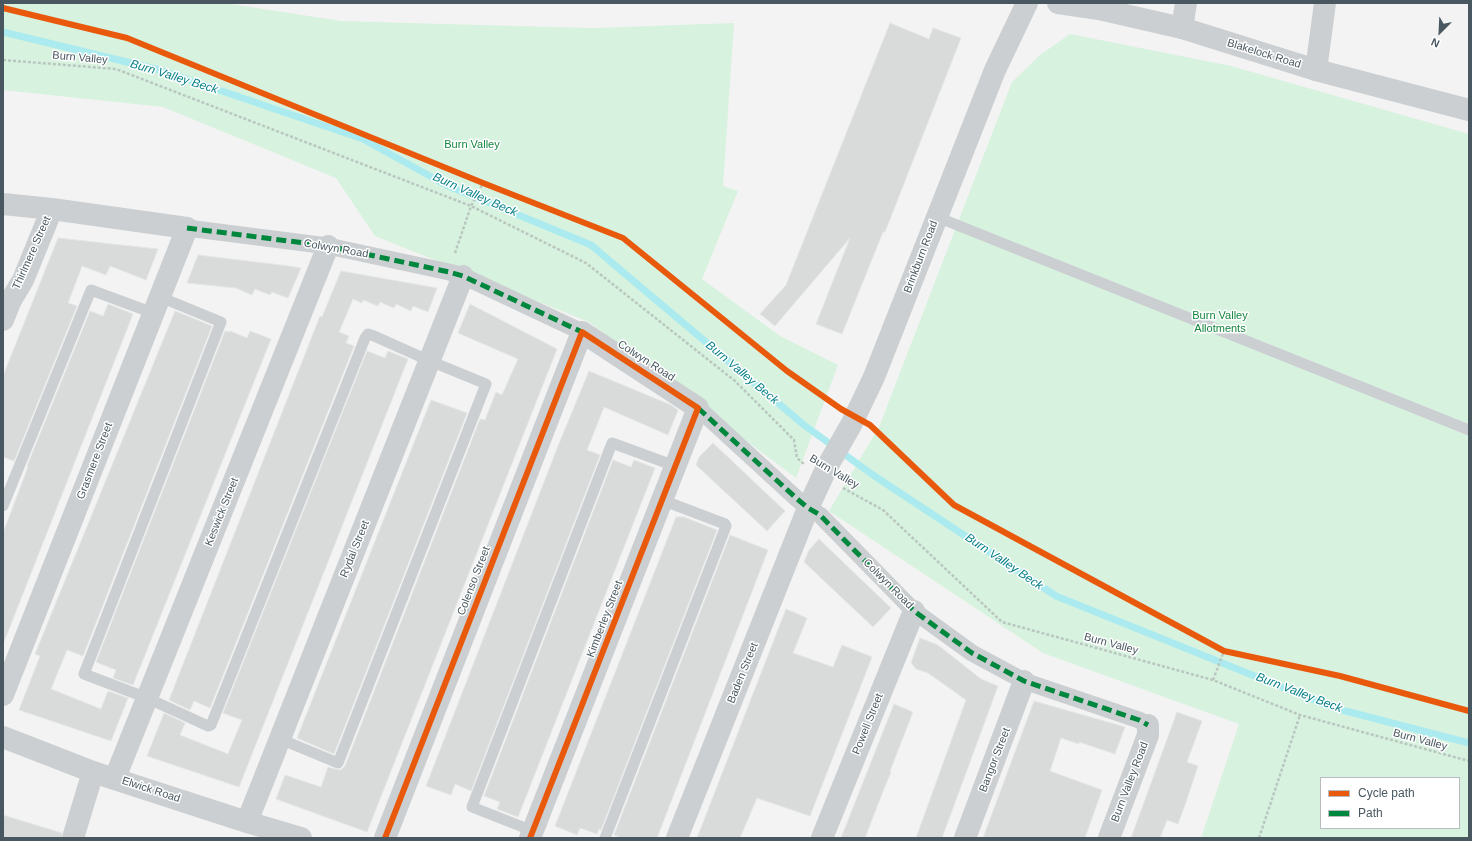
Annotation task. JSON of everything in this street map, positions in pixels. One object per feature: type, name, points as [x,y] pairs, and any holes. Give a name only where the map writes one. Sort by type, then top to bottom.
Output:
[{"type":"street","name":"Brinkburn Road","points":[[808,508],[874,377],[995,70],[1027,3]]},
{"type":"street","name":"Blakelock Road","points":[[1058,3],[1100,8],[1182,28],[1316,70],[1469,110]]},
{"type":"street","points":[[1182,28],[1186,3]]},
{"type":"street","points":[[1316,70],[1325,3]]},
{"type":"street","name":"Colwyn Road","points":[[3,204],[52,209],[328,246],[456,274],[582,332],[698,408],[808,508],[820,515],[914,611],[972,653],[1024,681],[1139,720],[1148,725]]},
{"type":"street","name":"Thirlmere Street","points":[[3,320],[8,293],[23,280],[52,209]]},
{"type":"street","name":"Grasmere Street","points":[[3,695],[187,228]]},
{"type":"street","name":"Keswick Street","points":[[116,778],[328,246]]},
{"type":"street","name":"Rydal Street","points":[[247,822],[430,361],[456,274]]},
{"type":"street","name":"Colenso Street","points":[[385,838],[582,332]]},
{"type":"street","name":"Kimberley Street","points":[[531,834],[698,408]]},
{"type":"street","name":"Baden Street","points":[[677,838],[808,508]]},
{"type":"street","name":"Powell Street","points":[[822,838],[914,611]]},
{"type":"street","name":"Bangor Street","points":[[966,838],[1024,681]]},
{"type":"street","name":"Burn Valley Road","points":[[1109,838],[1148,736],[1148,725]]},
{"type":"street","name":"Elwick Road","points":[[3,737],[93,772],[116,778],[247,822],[300,838]]},
{"type":"street","points":[[73,838],[93,772]]},
{"type":"lane","points":[[937,217],[1469,430]]},
{"type":"lane","points":[[3,506],[91,290],[222,322],[84,674],[147,698],[208,726],[211,725],[365,338],[368,334],[486,384],[338,763],[280,739]]},
{"type":"lane","points":[[531,834],[472,807],[609,450],[612,443],[675,466]]},
{"type":"lane","points":[[605,838],[726,526],[725,524],[662,500]]},
{"type":"path","points":[[456,274],[471,206],[483,183]]},
{"type":"path","points":[[1213,680],[1224,651]]},
{"type":"path","points":[[1259,838],[1300,715]]},
{"type":"green space","name":"Burn Valley","points":[[3,3],[224,3],[341,21],[443,24],[594,28],[734,23],[723,186],[738,191],[702,279],[780,336],[838,365],[796,478],[589,322],[375,236],[336,178],[163,107],[3,90]]},
{"type":"green space","name":"Burn Valley Allotments","points":[[1070,34],[1231,66],[1469,134],[1469,838],[1201,838],[1239,724],[1043,653],[829,511],[879,427],[1012,82],[1040,55]]},
{"type":"building","points":[[890,23],[929,39],[933,28],[961,38],[885,232],[883,232],[842,334],[816,324],[850,238],[775,326],[760,314],[786,285]]},
{"type":"building","points":[[58,238],[158,249],[146,280],[110,266],[106,275],[82,266],[68,303],[77,306],[14,461],[3,457],[3,376]]},
{"type":"building","points":[[198,255],[301,268],[288,298],[272,292],[270,295],[255,289],[252,295],[236,288],[187,283]]},
{"type":"building","points":[[341,271],[437,288],[428,312],[413,306],[411,311],[396,304],[394,308],[380,302],[378,306],[363,300],[362,303],[353,299],[339,332],[349,336],[346,343],[354,346],[210,708],[194,701],[190,710],[169,700],[320,316],[322,317]]},
{"type":"building","points":[[108,304],[133,314],[3,642],[3,533],[28,467],[27,466],[90,311],[103,316]]},
{"type":"building","points":[[470,304],[557,349],[367,832],[276,799],[285,775],[321,787],[328,767],[339,770],[345,766],[480,419],[485,420],[496,392],[502,395],[518,359],[458,333]]},
{"type":"building","points":[[175,311],[212,326],[83,656],[67,650],[51,689],[101,709],[108,691],[128,698],[111,741],[19,710],[40,656],[35,654]]},
{"type":"building","points":[[225,331],[230,331],[247,338],[250,331],[271,339],[133,685],[113,678],[116,670],[96,662]]},
{"type":"building","points":[[367,351],[385,358],[388,351],[408,359],[239,787],[147,756],[164,713],[185,723],[180,735],[228,754],[242,720],[223,713]]},
{"type":"building","points":[[589,371],[671,405],[678,410],[668,435],[604,407],[587,450],[600,455],[471,791],[455,784],[451,795],[426,786],[558,446]]},
{"type":"building","points":[[431,400],[467,413],[334,754],[297,738]]},
{"type":"building","points":[[713,443],[785,511],[767,531],[696,465],[699,457]]},
{"type":"building","points":[[613,460],[631,467],[634,460],[655,468],[518,817],[497,809],[500,802],[484,796]]},
{"type":"building","points":[[676,517],[684,517],[717,530],[601,830],[599,829],[597,834],[580,828],[577,835],[555,826]]},
{"type":"building","points":[[730,535],[768,550],[657,838],[622,838],[614,835]]},
{"type":"building","points":[[819,539],[891,608],[873,627],[804,562],[809,550]]},
{"type":"building","points":[[786,609],[807,618],[793,653],[833,667],[842,645],[872,657],[810,816],[757,798],[740,838],[697,838]]},
{"type":"building","points":[[920,638],[938,645],[981,679],[998,686],[942,838],[916,838],[966,700],[928,673],[916,669],[911,663]]},
{"type":"building","points":[[1034,701],[1125,727],[1115,754],[1079,742],[1079,744],[1061,738],[1050,771],[1102,790],[1085,838],[983,838]]},
{"type":"building","points":[[894,704],[913,712],[865,838],[841,838]]},
{"type":"building","points":[[1177,712],[1202,721],[1187,762],[1198,766],[1185,805],[1178,824],[1167,820],[1160,838],[1131,838]]},
{"type":"building","points":[[3,815],[62,833],[61,838],[3,838]]},
{"type":"waterway","name":"Burn Valley Beck","points":[[3,32],[160,70],[363,139],[446,185],[591,245],[804,425],[873,475],[1056,596],[1334,708],[1469,743]]},
{"type":"marked path","points":[[187,228],[328,246],[449,272],[463,276],[582,332]]},
{"type":"marked path","points":[[698,408],[796,498],[808,508],[820,515],[914,611],[972,653],[1024,681],[1139,720],[1148,725]]},
{"type":"cycle path","points":[[3,8],[127,38],[483,183],[623,238],[787,371],[841,409],[870,425],[954,505],[1224,651],[1340,676],[1469,711]]},
{"type":"cycle path","points":[[385,838],[582,332],[698,408],[530,838]]}]
